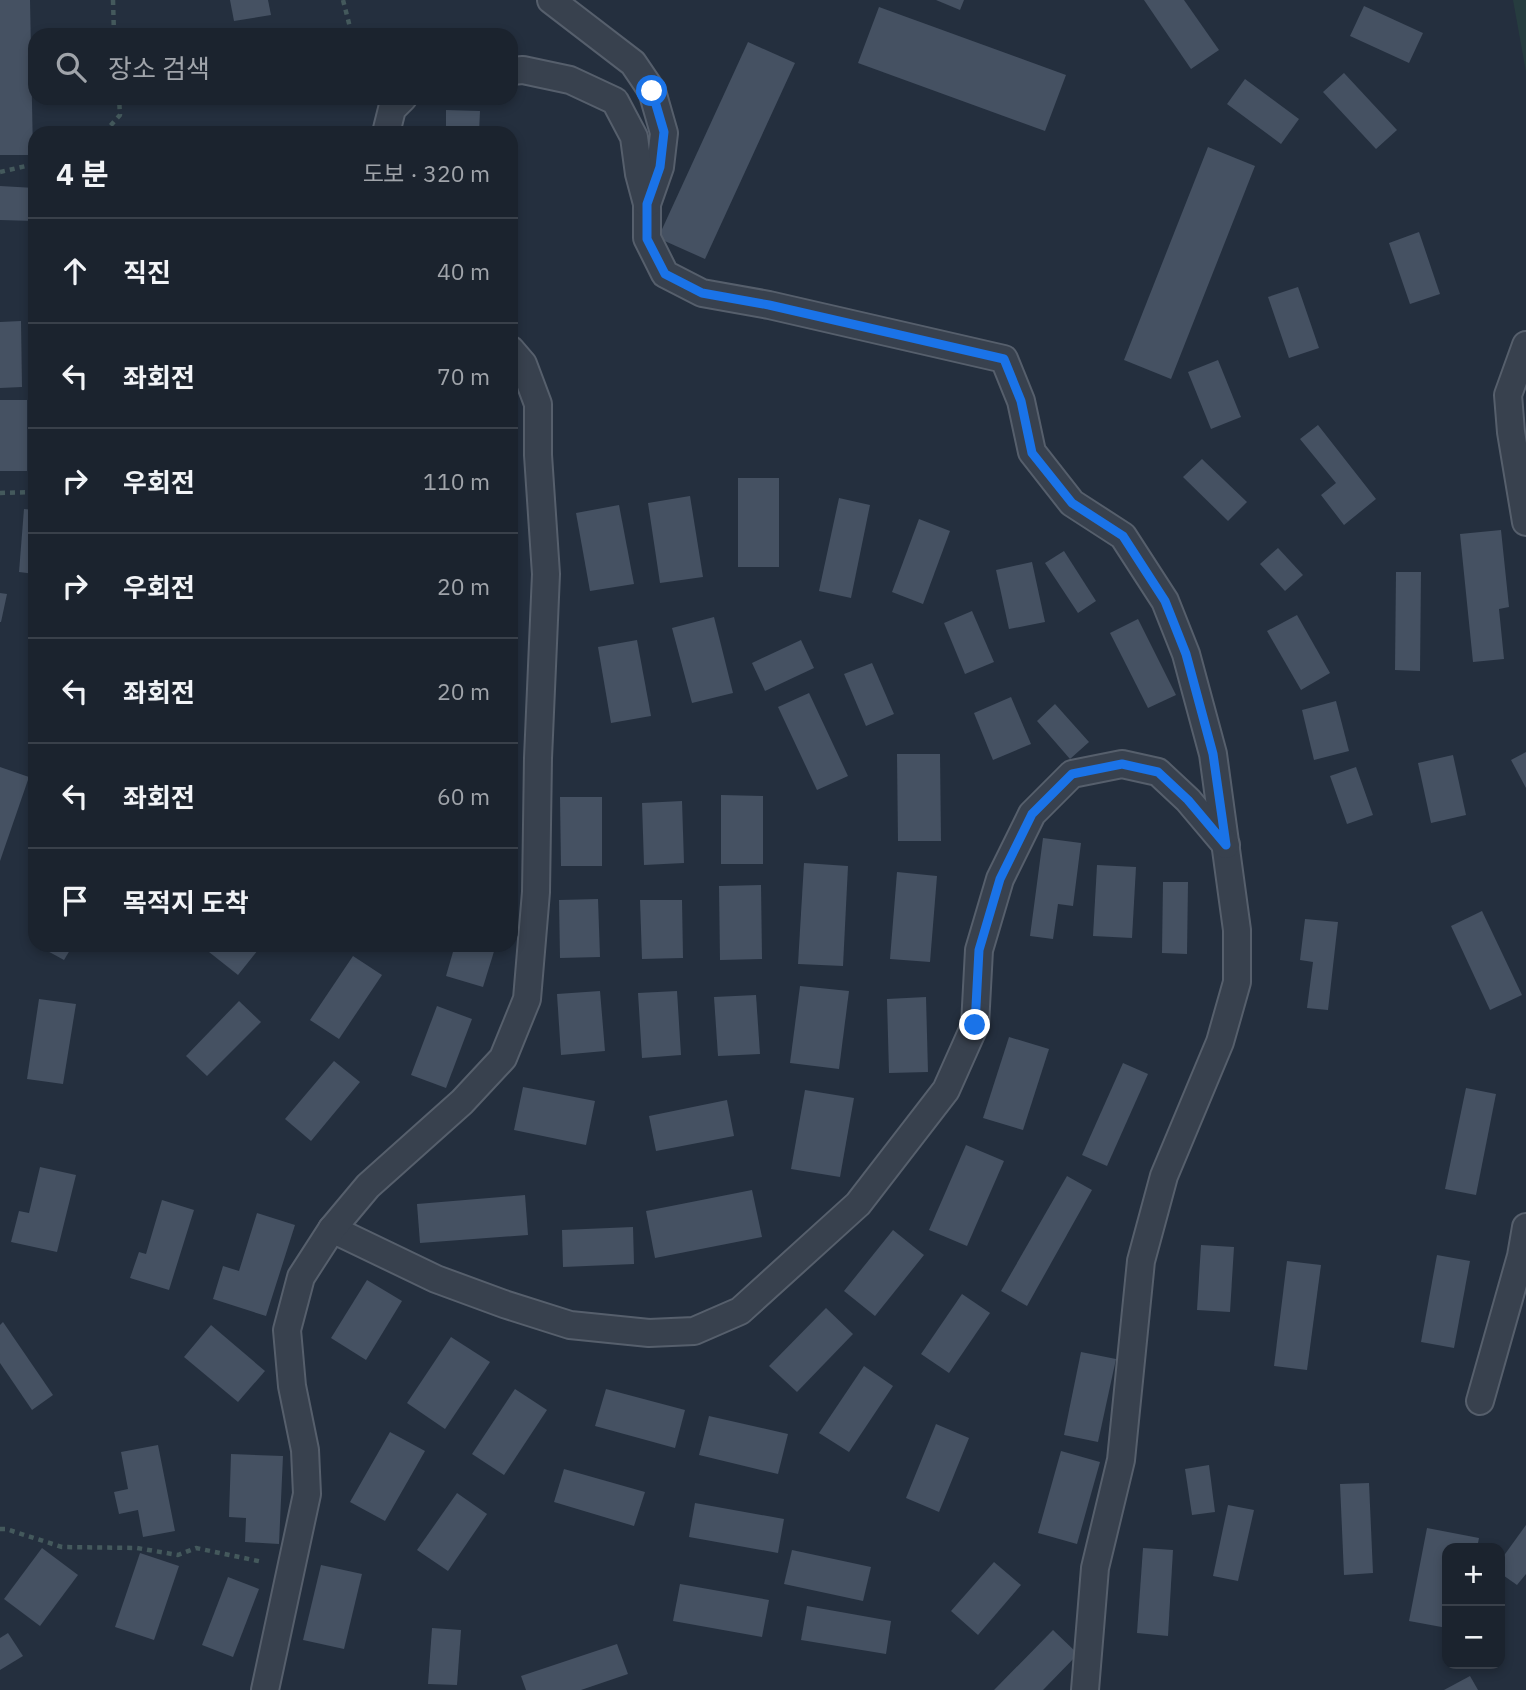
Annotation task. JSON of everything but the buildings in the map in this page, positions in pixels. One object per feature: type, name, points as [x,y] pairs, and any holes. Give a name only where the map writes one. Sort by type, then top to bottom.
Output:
[{"type":"street","points":[[551,0],[633,63],[652,91],[664,132],[660,167],[647,204]]},
{"type":"street","points":[[518,70],[570,80],[615,101],[634,137],[639,174],[647,204],[647,239],[665,274],[702,293],[769,305],[1004,359],[1021,401],[1032,453],[1072,503],[1123,536],[1165,601],[1186,654],[1213,754],[1237,930],[1237,982],[1220,1042],[1164,1176],[1141,1261],[1121,1460],[1096,1568],[1085,1690]]},
{"type":"street","points":[[388,126],[392,109],[396,105]]},
{"type":"street","points":[[1526,345],[1507,395],[1526,522]]},
{"type":"street","points":[[265,1690],[307,1494],[305,1450],[292,1386],[287,1330],[301,1277],[332,1229],[368,1186],[444,1118],[503,1058],[527,999],[536,892],[538,758],[546,574],[538,455],[538,404],[523,364],[518,358]]},
{"type":"street","points":[[332,1229],[436,1279],[570,1325],[649,1333],[694,1331],[740,1311],[858,1204],[946,1090],[975,1025],[979,950],[1000,879],[1032,814],[1072,774],[1122,764],[1158,772],[1188,800],[1226,845]]},
{"type":"street","points":[[1480,1401],[1521,1256],[1526,1227]]},
{"type":"path","points":[[113,0],[114,28]]},
{"type":"path","points":[[343,0],[350,28]]},
{"type":"path","points":[[111,126],[120,116],[119,105]]},
{"type":"path","points":[[0,172],[28,166]]},
{"type":"path","points":[[0,493],[28,492]]},
{"type":"path","points":[[0,1530],[6,1529],[62,1547],[137,1548],[178,1555],[196,1548],[292,1568]]},
{"type":"green space","points":[[1513,0],[1526,0],[1526,72]]},
{"type":"route","points":[[652,91],[664,132],[660,167],[647,204],[647,239],[665,274],[702,293],[769,305],[1004,359],[1021,401],[1032,453],[1072,503],[1123,536],[1165,601],[1186,654],[1213,754],[1226,845],[1188,800],[1158,772],[1122,764],[1072,774],[1032,814],[1000,879],[979,950],[975,1025]]}]
